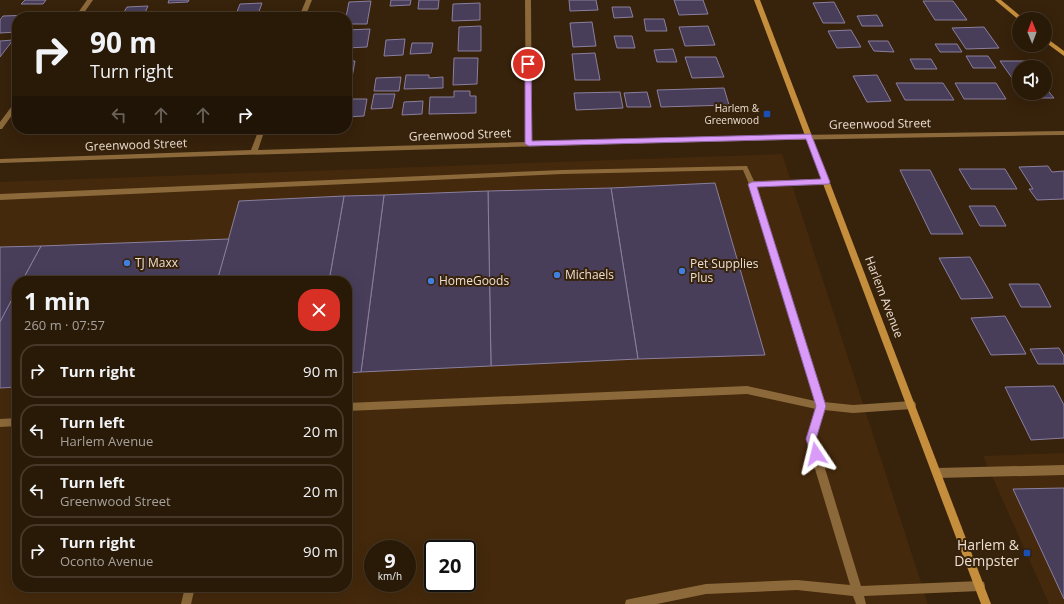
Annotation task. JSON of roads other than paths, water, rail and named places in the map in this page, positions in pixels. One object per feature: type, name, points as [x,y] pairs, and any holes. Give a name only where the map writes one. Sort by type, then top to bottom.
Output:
[{"type":"main road","name":"Harlem Avenue","points":[[757,0],[912,405],[986,604]]},
{"type":"main road","points":[[998,0],[1013,12]]},
{"type":"main road","points":[[1052,45],[1064,54]]},
{"type":"street","points":[[82,12],[90,0]]},
{"type":"street","points":[[304,12],[309,0]]},
{"type":"street","points":[[528,0],[529,144]]},
{"type":"street","points":[[0,127],[12,110]]},
{"type":"street","name":"Greenwood Street","points":[[0,161],[809,136],[1064,132]]},
{"type":"street","points":[[254,152],[260,134]]},
{"type":"street","points":[[0,196],[562,172],[745,168],[752,184],[821,406],[811,439],[861,604]]},
{"type":"street","points":[[752,184],[826,182]]},
{"type":"street","points":[[352,407],[746,390],[821,406],[853,409],[912,405]]},
{"type":"street","points":[[0,423],[12,422]]},
{"type":"street","points":[[937,472],[1064,470]]},
{"type":"street","points":[[630,604],[706,589],[798,585],[857,591],[980,586]]},
{"type":"street","points":[[186,604],[189,592]]},
{"type":"place","name":"Harlem & Greenwood","points":[[767,114]]},
{"type":"place","name":"TJ Maxx","points":[[127,263]]},
{"type":"place","name":"Pet Supplies Plus","points":[[682,271]]},
{"type":"place","name":"Michaels","points":[[557,275]]},
{"type":"place","name":"HomeGoods","points":[[431,281]]},
{"type":"place","name":"Harlem & Dempster","points":[[1027,553]]}]
